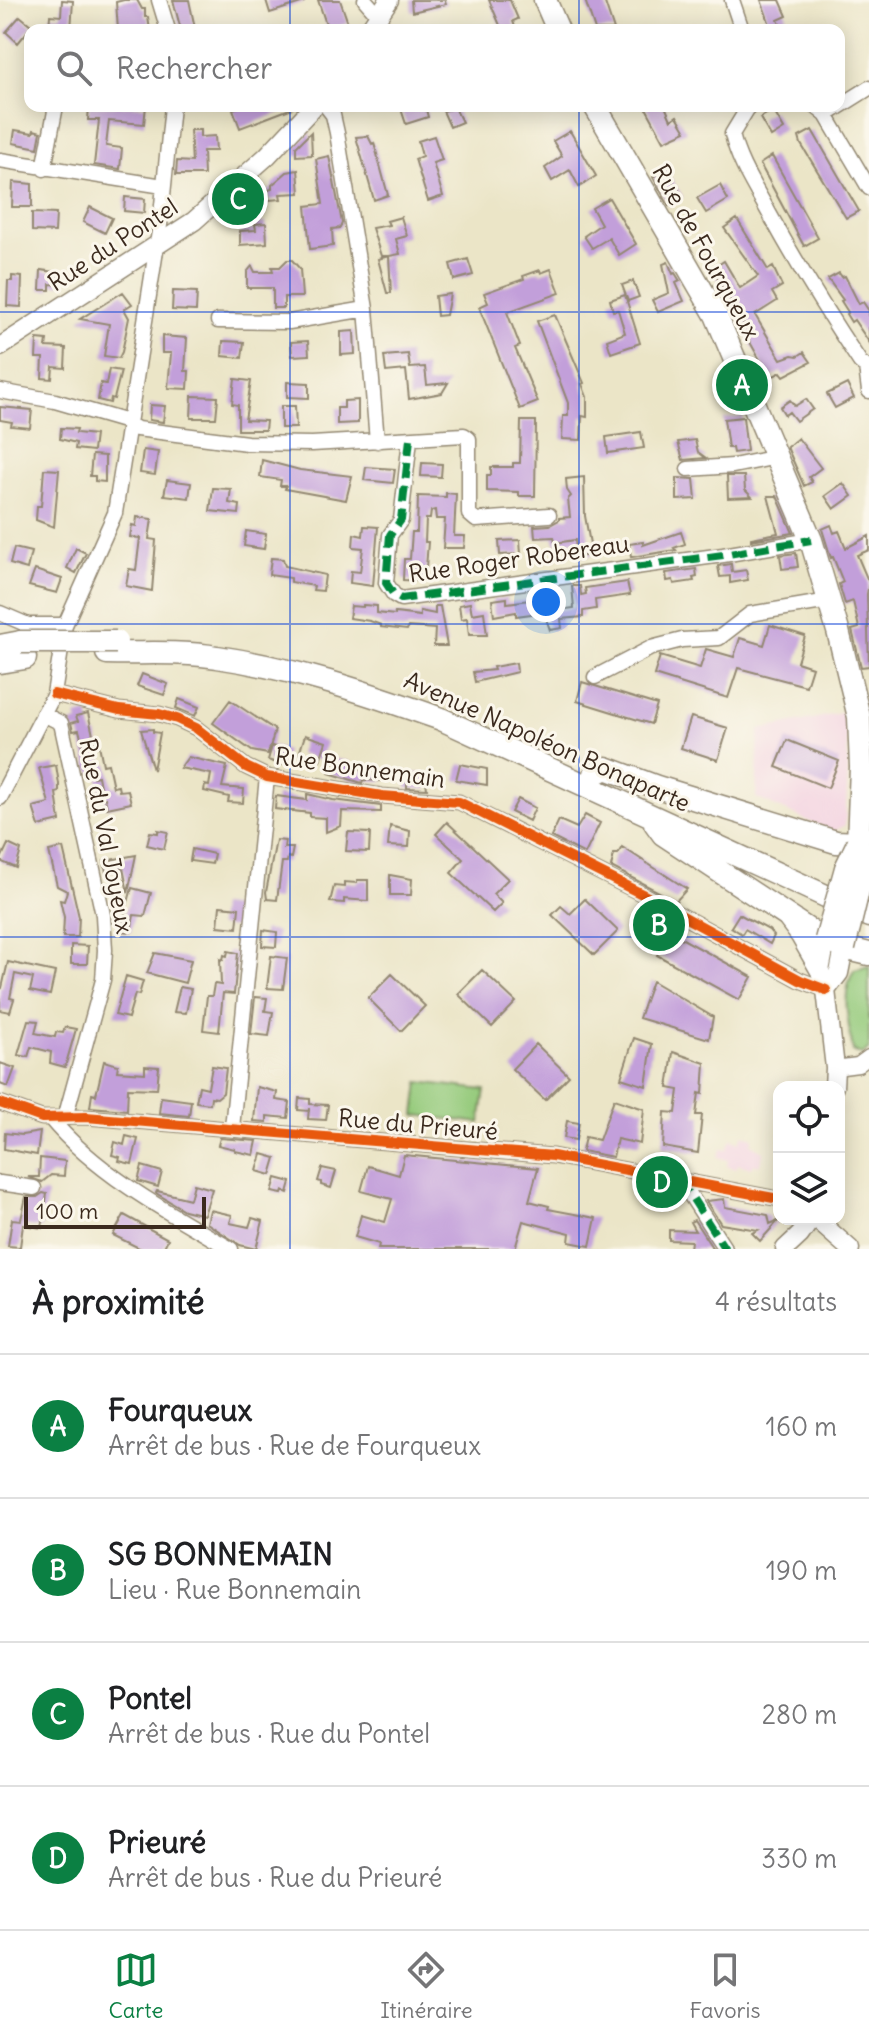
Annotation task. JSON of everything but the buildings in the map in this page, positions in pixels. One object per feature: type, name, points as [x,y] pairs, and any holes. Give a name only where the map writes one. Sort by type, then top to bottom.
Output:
[{"type":"main road","points":[[545,0],[555,24]]},
{"type":"main road","name":"Rue du Pontel","points":[[0,347],[214,205],[308,112]]},
{"type":"main road","name":"Rue de Fourqueux","points":[[598,112],[716,315],[811,540],[829,601],[859,717],[863,846],[846,868],[835,944],[839,973],[826,990]]},
{"type":"main road","name":"Avenue Napoléon Bonaparte","points":[[0,662],[15,649],[189,645],[312,663],[447,705],[869,902]]},
{"type":"main road","name":"Avenue Napoléon Bonaparte","points":[[112,648],[216,656],[318,679],[380,697],[441,719],[869,916]]},
{"type":"main road","points":[[595,774],[606,768],[657,787],[836,842],[863,846]]},
{"type":"main road","points":[[647,813],[663,834],[783,915],[835,944],[869,954]]},
{"type":"main road","points":[[783,915],[800,936],[820,971]]},
{"type":"main road","name":"Rue de Fourqueux","points":[[834,1078],[826,990],[820,971],[835,944]]},
{"type":"main road","points":[[776,1249],[790,1225]]},
{"type":"main road","points":[[785,1249],[809,1225]]},
{"type":"main road","points":[[816,1225],[832,1249]]},
{"type":"main road","points":[[821,1225],[850,1249]]},
{"type":"street","points":[[159,0],[166,24]]},
{"type":"street","points":[[365,0],[379,15]]},
{"type":"street","points":[[732,0],[740,24]]},
{"type":"street","points":[[845,99],[869,88]]},
{"type":"street","points":[[44,169],[55,112]]},
{"type":"street","points":[[0,798],[54,694],[65,625],[115,513],[160,225],[171,112]]},
{"type":"street","points":[[331,112],[337,133],[366,309],[377,441]]},
{"type":"street","points":[[745,112],[732,134],[746,171],[812,290],[860,362],[868,367],[869,391]]},
{"type":"street","points":[[822,112],[869,188]]},
{"type":"street","points":[[0,160],[163,186]]},
{"type":"street","points":[[218,321],[289,322],[366,309]]},
{"type":"street","points":[[0,391],[55,401],[124,421],[137,429],[247,443],[377,441],[458,434],[469,439],[469,514],[472,517],[476,520],[549,515]]},
{"type":"street","name":"Rue Roger Robereau","points":[[410,439],[401,520],[390,535],[386,583],[388,589],[401,599],[811,540]]},
{"type":"street","points":[[688,469],[733,466],[777,457]]},
{"type":"street","points":[[595,677],[651,648],[682,640],[719,638],[750,614],[829,601]]},
{"type":"street","points":[[0,613],[28,625],[65,625]]},
{"type":"street","name":"Rue Bonnemain","points":[[54,694],[105,708],[177,719],[196,728],[246,767],[267,777],[382,796],[459,802],[642,894],[800,980],[826,990]]},
{"type":"street","name":"Rue du Val Joyeux","points":[[43,714],[61,723],[103,915],[103,980],[58,1118]]},
{"type":"street","points":[[232,1128],[267,777]]},
{"type":"street","points":[[834,1078],[865,1063]]},
{"type":"street","name":"Rue du Prieuré","points":[[0,1103],[42,1118],[232,1128],[553,1156],[773,1198]]},
{"type":"street","points":[[58,1118],[67,1138],[156,1207],[231,1249]]},
{"type":"street","points":[[680,1179],[725,1249]]},
{"type":"street","points":[[0,1183],[34,1188]]},
{"type":"shaded area","points":[[846,712],[848,771],[845,825],[833,832],[756,798],[759,730]]},
{"type":"shaded area","points":[[743,1134],[753,1138],[751,1144],[764,1152],[759,1166],[754,1164],[752,1168],[738,1164],[736,1169],[727,1166],[728,1160],[718,1157],[721,1149],[727,1150],[731,1139],[740,1142]]},
{"type":"green space","points":[[869,966],[869,1049],[862,1055],[853,1051],[846,999],[854,970]]},
{"type":"green space","points":[[419,1082],[485,1090],[480,1123],[415,1115]]},
{"type":"marked path","points":[[410,439],[401,520],[390,535],[386,583],[401,599],[811,540]]},
{"type":"marked path","points":[[680,1179],[725,1249]]},
{"type":"cycle path","points":[[54,694],[119,710],[177,719],[196,728],[246,767],[267,777],[382,796],[459,802],[642,894],[800,980],[826,990]]},
{"type":"cycle path","points":[[0,1103],[42,1118],[86,1117],[553,1156],[773,1198]]},
{"type":"place","name":"Pontel","points":[[238,199]]},
{"type":"place","name":"Fourqueux","points":[[742,385]]},
{"type":"place","name":"SG BONNEMAIN","points":[[659,925]]},
{"type":"place","name":"Prieuré","points":[[662,1182]]}]
